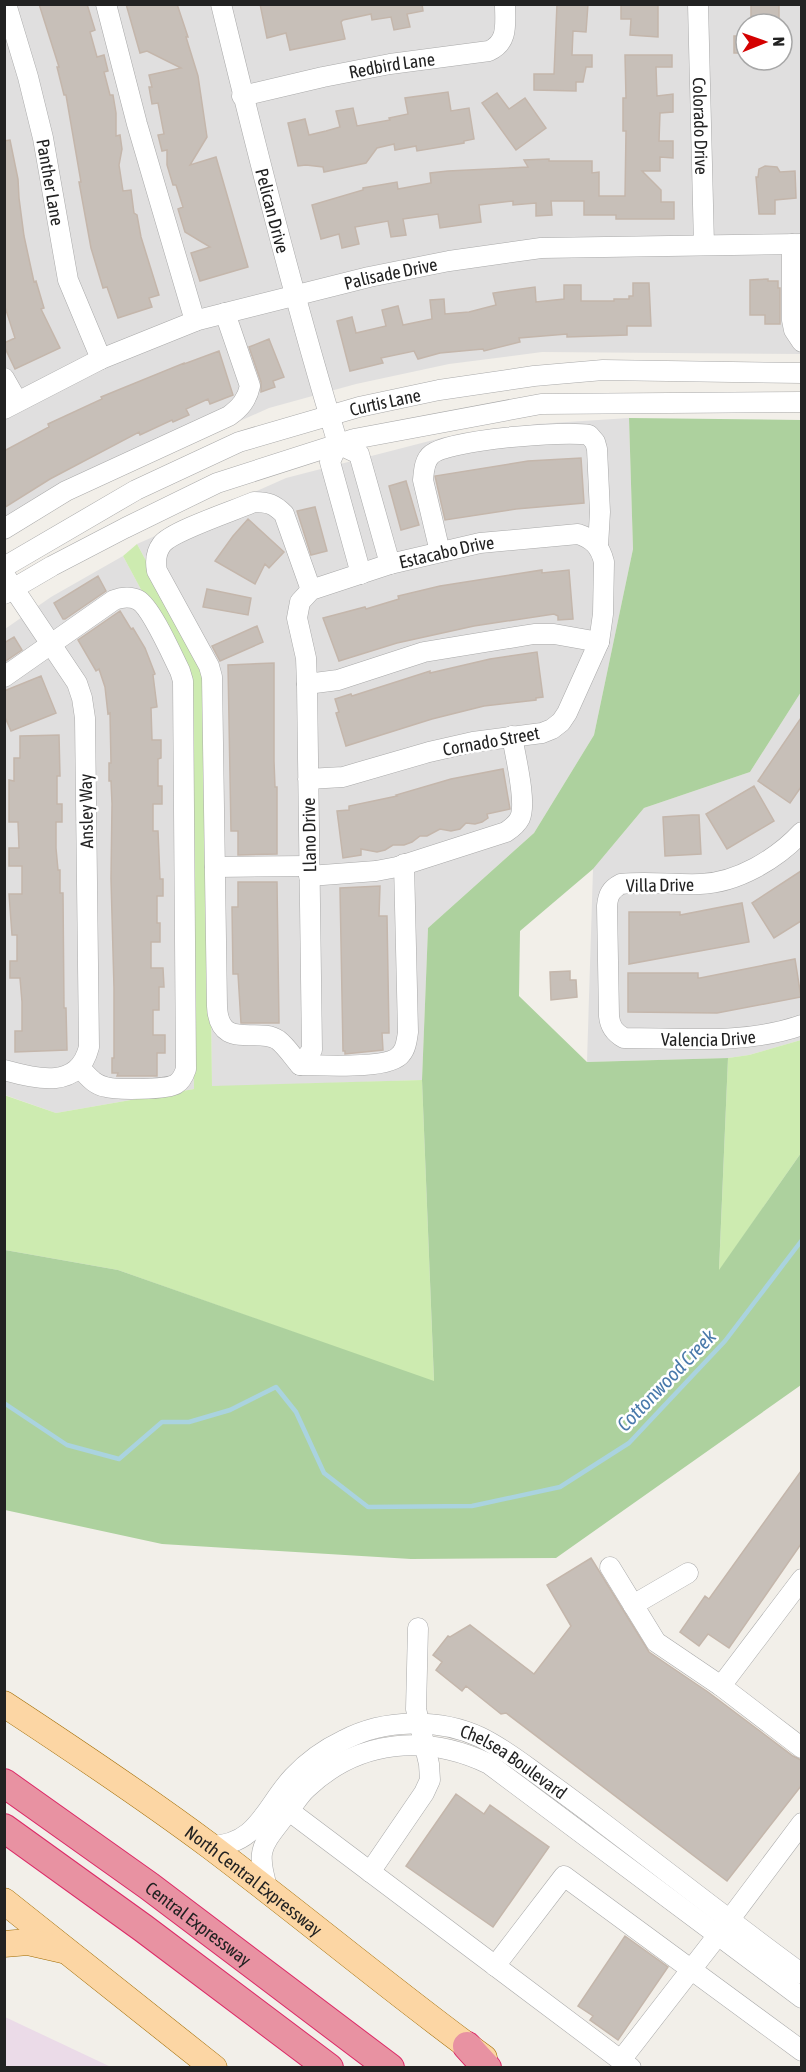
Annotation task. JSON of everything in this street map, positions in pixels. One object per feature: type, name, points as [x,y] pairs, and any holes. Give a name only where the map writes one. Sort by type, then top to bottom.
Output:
[{"type":"highway","name":"Central Expressway","points":[[4,1782],[149,1886],[390,2067]]},
{"type":"highway","name":"Central Expressway","points":[[4,1828],[329,2067]]},
{"type":"highway","points":[[467,2046],[487,2067]]},
{"type":"main road","name":"North Central Expressway","points":[[4,1704],[123,1782],[210,1846],[379,1980],[497,2067]]},
{"type":"main road","points":[[6,1905],[69,1951],[214,2067]]},
{"type":"main road","points":[[4,1944],[28,1942],[69,1951]]},
{"type":"street","name":"Panther Lane","points":[[6,4],[43,138],[68,280],[101,359]]},
{"type":"street","points":[[106,4],[137,124],[195,321]]},
{"type":"street","name":"Pelican Drive","points":[[221,4],[242,96],[338,444]]},
{"type":"street","name":"Redbird Lane","points":[[242,96],[390,64],[489,51],[504,38],[505,4]]},
{"type":"street","name":"Colorado Drive","points":[[698,4],[705,245]]},
{"type":"street","name":"Palisade Drive","points":[[11,405],[101,359],[195,321],[381,274],[518,251],[570,247],[797,244]]},
{"type":"street","points":[[797,244],[792,320],[794,330],[801,342]]},
{"type":"street","points":[[4,529],[66,491],[229,416],[241,407],[250,386],[225,313]]},
{"type":"street","name":"Curtis Lane","points":[[4,567],[136,490],[238,442],[329,414],[439,390],[534,376],[603,370],[801,373]]},
{"type":"street","points":[[4,378],[11,405]]},
{"type":"street","name":"Curtis Lane","points":[[8,586],[217,483],[338,444],[465,417],[540,404],[801,402]]},
{"type":"street","name":"Cornado Street","points":[[308,779],[343,777],[429,752],[512,736],[542,733],[561,722],[599,642],[603,614],[604,562],[598,546],[600,512],[595,442],[589,435],[566,433],[459,445],[433,453],[427,459],[423,480],[440,552]]},
{"type":"street","points":[[361,574],[330,462],[338,444],[358,454],[390,564]]},
{"type":"street","name":"Llano Drive","points":[[215,867],[211,672],[157,571],[157,553],[166,539],[174,535],[254,502],[266,502],[275,505],[284,514],[305,596],[297,618],[306,658],[307,684],[312,1050],[300,1065]]},
{"type":"street","name":"Estacabo Drive","points":[[305,596],[390,564],[480,543],[578,534],[588,537],[598,546]]},
{"type":"street","name":"Ansley Way","points":[[8,586],[77,683],[84,708],[89,1047],[87,1057],[80,1068]]},
{"type":"street","points":[[4,677],[114,600],[121,598],[137,600],[148,610],[180,671],[183,681],[186,1069],[180,1081],[168,1088],[105,1087],[93,1082],[80,1068],[67,1076],[55,1078],[27,1076],[4,1070]]},
{"type":"street","points":[[307,684],[338,680],[424,652],[534,634],[554,634],[599,642]]},
{"type":"street","points":[[404,864],[408,1032],[401,1054],[391,1062],[376,1064],[300,1065],[278,1040],[234,1034],[221,1023],[217,1006],[215,867],[376,871],[506,832],[520,819],[522,799],[512,736]]},
{"type":"street","name":"Villa Drive","points":[[614,1030],[609,1016],[607,906],[611,891],[621,884],[703,884],[736,876],[775,855],[801,832]]},
{"type":"street","name":"Valencia Drive","points":[[614,1030],[624,1038],[731,1038],[766,1035],[801,1025]]},
{"type":"street","points":[[610,1567],[656,1642],[722,1686],[801,1748]]},
{"type":"street","points":[[633,1605],[688,1573]]},
{"type":"street","points":[[722,1686],[801,1579]]},
{"type":"street","points":[[369,1872],[424,1793],[430,1780],[429,1764],[416,1709],[418,1628]]},
{"type":"street","name":"Chelsea Boulevard","points":[[268,1890],[260,1866],[263,1845],[293,1777],[326,1749],[354,1735],[388,1726],[419,1724],[449,1727],[479,1736],[503,1749],[588,1811],[724,1928],[801,1998]]},
{"type":"street","name":"Chelsea Boulevard","points":[[210,1846],[226,1846],[249,1834],[340,1763],[368,1751],[391,1746],[444,1747],[467,1753],[489,1764],[724,1928],[801,1974]]},
{"type":"street","points":[[282,1806],[626,2064],[692,1970],[801,1823]]},
{"type":"street","points":[[495,1966],[564,1876],[801,2051]]},
{"type":"shaded area","points":[[5,5],[801,5],[801,354],[542,352],[449,364],[356,384],[269,408],[87,489],[5,537]]},
{"type":"shaded area","points":[[629,418],[633,549],[594,735],[534,833],[428,928],[422,1080],[212,1087],[207,674],[137,544],[286,478],[445,437],[537,424]]},
{"type":"shaded area","points":[[123,556],[188,677],[194,1089],[56,1113],[5,1095],[5,629],[51,597]]},
{"type":"shaded area","points":[[801,692],[801,1040],[749,1055],[728,1058],[587,1062],[593,869],[644,808],[750,772]]},
{"type":"shaded area","points":[[5,2017],[111,2067],[5,2067]]},
{"type":"green space","points":[[629,418],[801,420],[801,692],[750,772],[644,808],[593,869],[520,931],[519,996],[587,1062],[728,1058],[719,1270],[801,1153],[801,1385],[556,1558],[411,1559],[162,1544],[5,1510],[5,1250],[118,1270],[434,1381],[422,1080],[428,928],[534,833],[594,735],[633,549]]},
{"type":"green space","points":[[137,544],[207,674],[212,1086],[422,1080],[434,1382],[118,1270],[5,1250],[4,1095],[56,1113],[194,1089],[188,677],[123,556]]},
{"type":"green space","points":[[801,1040],[801,1153],[719,1271],[728,1058],[749,1055]]},
{"type":"building","points":[[39,4],[87,4],[95,30],[90,32],[97,57],[104,55],[108,71],[104,72],[110,95],[113,95],[116,113],[116,136],[120,135],[122,149],[119,165],[123,191],[131,190],[134,213],[137,215],[141,237],[159,295],[149,298],[152,307],[118,318],[107,287],[103,288],[91,248],[66,95],[64,95],[57,67],[59,67]]},
{"type":"building","points":[[126,4],[177,4],[198,76],[207,137],[190,165],[216,157],[248,267],[200,281],[191,253],[210,247],[185,232],[178,209],[183,207],[167,165],[167,150],[162,151],[158,135],[164,134],[158,103],[152,104],[149,87],[152,87],[149,75],[181,68],[147,51],[140,53]]},
{"type":"building","points":[[260,4],[422,4],[423,11],[407,14],[410,27],[394,30],[391,17],[372,20],[371,14],[343,20],[341,22],[345,39],[290,50],[286,33],[267,38]]},
{"type":"building","points":[[557,4],[588,4],[586,32],[573,31],[572,55],[592,55],[592,67],[586,67],[583,82],[576,82],[576,91],[534,90],[534,74],[554,74]]},
{"type":"building","points":[[621,4],[658,4],[658,37],[630,35],[631,19],[621,19]]},
{"type":"building","points":[[751,4],[779,4],[779,12],[751,12]]},
{"type":"building","points":[[625,55],[672,55],[672,67],[656,67],[657,96],[673,94],[673,112],[660,113],[659,141],[673,141],[673,158],[660,157],[660,171],[642,171],[661,190],[661,202],[674,202],[674,219],[616,219],[616,215],[584,215],[584,201],[551,201],[552,215],[536,216],[536,203],[513,205],[513,201],[479,205],[481,222],[440,228],[438,214],[403,219],[406,235],[391,237],[388,221],[355,227],[359,244],[342,248],[339,234],[321,239],[312,205],[363,190],[363,188],[397,182],[398,189],[431,183],[430,173],[528,167],[524,160],[592,161],[592,173],[599,172],[599,196],[625,196],[626,131],[623,131],[623,98],[626,98]]},
{"type":"building","points":[[448,92],[451,111],[469,108],[474,139],[464,141],[464,143],[417,151],[416,146],[395,150],[394,144],[377,148],[366,163],[324,172],[323,167],[298,166],[288,123],[305,119],[309,135],[340,127],[336,111],[353,108],[357,126],[390,120],[389,118],[408,114],[405,98]]},
{"type":"building","points":[[497,93],[509,109],[525,98],[546,128],[516,150],[482,103]]},
{"type":"building","points":[[10,140],[18,179],[24,236],[34,282],[36,281],[44,308],[41,309],[60,348],[15,369],[4,346],[4,343],[15,338],[4,304],[4,141]]},
{"type":"building","points":[[765,166],[777,167],[780,172],[795,171],[796,198],[775,200],[775,214],[759,214],[756,177],[758,177],[759,169]]},
{"type":"building","points":[[768,279],[768,281],[778,281],[778,288],[780,288],[780,324],[765,324],[765,315],[750,315],[750,280]]},
{"type":"building","points":[[633,283],[649,283],[651,326],[627,326],[627,335],[567,337],[567,334],[519,338],[520,342],[484,351],[483,349],[440,353],[418,359],[414,351],[381,358],[383,363],[350,371],[337,321],[352,317],[356,333],[386,326],[382,310],[398,306],[403,325],[432,319],[430,300],[444,299],[445,314],[469,312],[496,305],[493,293],[535,287],[536,302],[564,299],[564,285],[581,285],[581,301],[614,301],[614,299],[629,299],[629,296],[633,296]]},
{"type":"building","points":[[269,339],[284,377],[273,381],[275,387],[261,392],[261,382],[249,347]]},
{"type":"building","points":[[219,351],[233,395],[210,404],[208,399],[186,409],[189,415],[140,435],[139,432],[50,479],[4,508],[4,451],[49,427],[48,424],[102,399],[101,397]]},
{"type":"building","points":[[581,458],[584,503],[516,509],[445,520],[435,476],[528,461]]},
{"type":"building","points":[[406,481],[419,525],[401,530],[389,486]]},
{"type":"building","points":[[315,507],[327,551],[311,555],[297,511]]},
{"type":"building","points":[[248,519],[284,552],[269,568],[265,564],[255,584],[215,561]]},
{"type":"building","points":[[542,570],[542,573],[569,570],[573,619],[558,620],[558,616],[554,614],[474,626],[397,643],[339,661],[323,618],[365,607],[366,609],[399,599],[398,596],[440,586]]},
{"type":"building","points":[[98,576],[106,591],[63,619],[54,603]]},
{"type":"building","points":[[207,589],[251,598],[248,615],[203,607]]},
{"type":"building","points":[[120,611],[145,648],[155,674],[153,675],[157,707],[151,708],[152,740],[161,740],[158,786],[162,786],[162,804],[153,804],[153,831],[158,831],[163,896],[157,896],[160,942],[151,942],[151,968],[163,968],[164,987],[159,987],[159,1010],[153,1010],[153,1035],[165,1035],[165,1053],[157,1053],[157,1076],[117,1076],[118,1073],[112,1073],[114,988],[111,879],[112,804],[111,781],[109,781],[110,713],[108,714],[105,687],[99,669],[96,671],[78,640]]},
{"type":"building","points":[[257,626],[263,642],[220,661],[212,646]]},
{"type":"building","points":[[14,637],[22,650],[4,662],[4,643]]},
{"type":"building","points":[[537,652],[543,697],[536,698],[536,700],[484,706],[432,719],[346,746],[336,713],[339,712],[335,699],[351,694],[352,696],[430,671],[430,673],[490,659]]},
{"type":"building","points":[[274,663],[277,854],[238,855],[238,831],[231,831],[228,665]]},
{"type":"building","points":[[41,676],[56,713],[11,731],[4,715],[4,691]]},
{"type":"building","points":[[801,718],[801,787],[790,803],[758,781]]},
{"type":"building","points":[[59,735],[60,776],[57,776],[57,804],[62,804],[62,822],[56,822],[56,848],[58,870],[60,870],[60,893],[63,893],[64,1008],[66,1008],[67,1050],[15,1052],[15,1031],[22,1031],[22,1002],[20,978],[10,978],[10,961],[17,961],[17,935],[12,935],[9,894],[22,894],[22,866],[9,866],[9,848],[19,848],[18,822],[9,822],[9,780],[14,781],[14,758],[20,758],[20,736]]},
{"type":"building","points":[[503,769],[510,809],[487,814],[488,818],[482,822],[466,823],[460,829],[451,831],[440,829],[404,845],[393,845],[377,852],[361,849],[361,855],[343,858],[337,811],[349,810],[349,806],[397,796],[451,779]]},
{"type":"building","points":[[754,786],[774,821],[727,849],[706,814]]},
{"type":"building","points":[[699,815],[701,854],[665,856],[663,817]]},
{"type":"building","points":[[801,871],[801,921],[774,938],[752,903]]},
{"type":"building","points":[[238,882],[277,882],[279,1023],[241,1023],[238,974],[233,974],[232,907],[238,907]]},
{"type":"building","points":[[380,886],[379,916],[387,916],[389,1033],[382,1033],[383,1050],[345,1054],[343,1051],[340,888]]},
{"type":"building","points":[[742,903],[749,942],[629,964],[629,912],[680,912],[680,915]]},
{"type":"building","points":[[795,959],[801,997],[717,1013],[628,1012],[628,973],[698,973],[698,978],[700,978]]},
{"type":"building","points":[[570,971],[570,980],[576,980],[577,997],[551,1000],[550,972]]},
{"type":"building","points":[[801,1471],[801,1544],[729,1648],[708,1634],[699,1646],[680,1632],[705,1596],[709,1599]]},
{"type":"building","points":[[591,1558],[649,1652],[801,1760],[801,1786],[727,1881],[506,1713],[501,1714],[466,1686],[462,1691],[436,1670],[442,1662],[433,1655],[448,1636],[470,1625],[534,1674],[571,1626],[547,1585]]},
{"type":"building","points":[[456,1794],[484,1814],[490,1805],[549,1847],[493,1927],[406,1866]]},
{"type":"building","points":[[625,1936],[668,1967],[618,2040],[590,2020],[593,2016],[578,2006]]},
{"type":"waterway","name":"Cottonwood Creek","points":[[4,1403],[67,1445],[119,1459],[162,1422],[189,1422],[230,1410],[276,1387],[296,1412],[324,1473],[368,1507],[472,1506],[560,1487],[629,1443],[725,1341],[802,1240]]}]
